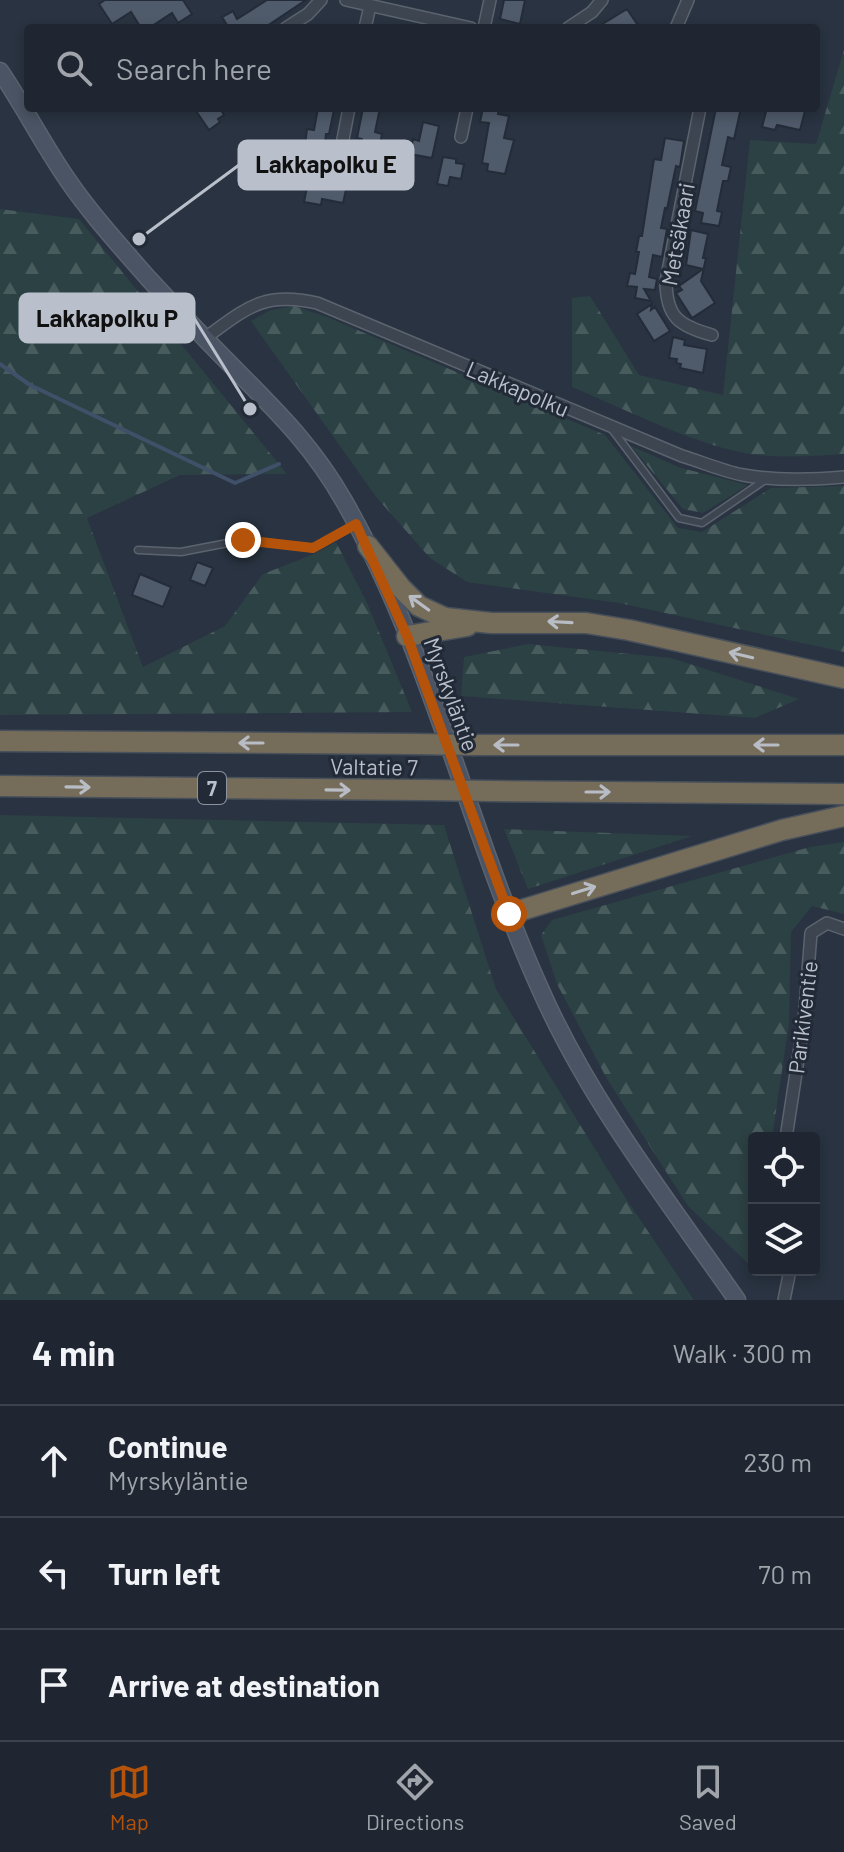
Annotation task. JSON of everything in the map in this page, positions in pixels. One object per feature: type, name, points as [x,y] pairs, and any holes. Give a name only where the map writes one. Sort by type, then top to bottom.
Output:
[{"type":"highway","points":[[368,546],[419,606],[445,618],[491,623]]},
{"type":"highway","points":[[407,636],[491,623],[544,621],[629,630],[844,678]]},
{"type":"highway","name":"Valtatie 7","points":[[0,741],[844,745]]},
{"type":"highway","name":"Valtatie 7","points":[[0,786],[844,794]]},
{"type":"highway","points":[[509,914],[782,830],[844,816]]},
{"type":"street","points":[[292,24],[308,14],[321,0]]},
{"type":"street","points":[[346,0],[453,24]]},
{"type":"street","points":[[485,24],[490,0]]},
{"type":"street","points":[[574,24],[592,12],[602,0]]},
{"type":"street","points":[[678,24],[688,0]]},
{"type":"street","points":[[366,24],[370,6]]},
{"type":"street","name":"Myrskyläntie","points":[[0,71],[24,109]]},
{"type":"street","name":"Myrskyläntie","points":[[26,112],[67,178],[149,278],[288,421],[317,456],[368,546],[407,636],[542,995],[592,1089],[737,1300]]},
{"type":"street","points":[[339,160],[348,112]]},
{"type":"street","points":[[461,137],[466,112]]},
{"type":"street","name":"Metsäkaari","points":[[699,112],[666,281],[666,300],[680,322],[692,330],[712,335]]},
{"type":"street","name":"Lakkapolku","points":[[205,338],[264,301],[290,297],[317,303],[682,456],[741,474],[768,478],[844,477]]},
{"type":"street","name":"Parikiventie","points":[[787,1132],[804,1021],[811,933],[827,923],[844,929]]},
{"type":"street","points":[[784,1300],[789,1276]]},
{"type":"lane","points":[[609,426],[679,518],[702,523],[768,478]]},
{"type":"lane","points":[[138,550],[181,552],[243,540],[313,548],[356,524]]},
{"type":"green space","points":[[844,50],[844,454],[779,456],[736,451],[689,437],[572,387],[572,298],[590,296],[639,375],[723,395],[750,140],[816,144]]},
{"type":"green space","points":[[0,209],[79,219],[287,474],[180,475],[87,518],[143,667],[225,626],[263,574],[336,542],[367,603],[412,712],[0,715]]},
{"type":"green space","points":[[294,306],[327,317],[605,435],[678,528],[702,532],[771,488],[844,486],[844,652],[619,603],[467,582],[430,558],[377,498],[251,321],[271,310]]},
{"type":"green space","points":[[631,446],[681,468],[748,485],[703,513],[683,509]]},
{"type":"green space","points":[[528,644],[671,658],[799,699],[755,718],[461,696],[464,657]]},
{"type":"green space","points":[[0,815],[444,825],[496,989],[621,1191],[694,1300],[0,1300]]},
{"type":"green space","points":[[504,829],[692,836],[528,889]]},
{"type":"green space","points":[[844,842],[844,914],[812,906],[791,932],[789,1023],[773,1132],[748,1132],[748,1263],[688,1206],[607,1079],[557,984],[541,935],[552,920],[810,847]]},
{"type":"building","points":[[105,0],[183,0],[192,14],[178,23],[172,13],[155,24],[138,24],[131,12],[112,24],[99,4]]},
{"type":"building","points":[[267,0],[306,0],[270,24],[226,24],[222,17],[233,11],[237,19]]},
{"type":"building","points":[[504,0],[525,0],[520,24],[500,19]]},
{"type":"building","points":[[627,9],[637,24],[603,24]]},
{"type":"building","points":[[197,112],[222,112],[224,115],[218,119],[220,122],[209,130]]},
{"type":"building","points":[[317,112],[334,112],[325,142],[317,141],[312,160],[317,161],[313,176],[294,172],[295,152],[289,151],[291,141],[305,144],[307,129],[314,130]]},
{"type":"building","points":[[362,112],[379,112],[375,132],[382,134],[380,144],[386,145],[375,187],[356,182],[363,150],[360,150],[362,139],[357,138]]},
{"type":"building","points":[[482,112],[509,116],[504,138],[514,140],[505,174],[487,171],[488,164],[482,163],[489,123],[480,122]]},
{"type":"building","points":[[715,112],[740,112],[734,139],[728,137],[722,165],[731,167],[728,181],[723,181],[717,211],[722,212],[719,226],[701,223],[703,213],[695,211]]},
{"type":"building","points":[[766,112],[805,112],[800,130],[777,125],[775,130],[762,127]]},
{"type":"building","points":[[423,122],[439,126],[432,158],[410,154],[413,139],[419,141]]},
{"type":"building","points":[[665,138],[684,141],[680,167],[676,166],[661,228],[667,229],[662,257],[653,255],[649,277],[657,279],[655,290],[644,289],[651,301],[635,298],[637,287],[627,286],[630,273],[635,274],[639,252],[636,252],[639,236],[642,236],[654,159],[661,160]]},
{"type":"building","points":[[443,157],[464,164],[461,179],[450,177],[448,186],[437,184]]},
{"type":"building","points":[[309,177],[347,185],[343,203],[322,199],[321,205],[304,202]]},
{"type":"building","points":[[691,230],[708,234],[703,258],[706,258],[701,281],[715,303],[692,318],[676,293],[682,290],[679,286],[703,269],[686,265]]},
{"type":"building","points":[[652,304],[651,310],[655,307],[670,331],[654,341],[637,314]]},
{"type":"building","points":[[673,337],[685,340],[684,345],[707,349],[703,373],[680,368],[677,359],[669,358]]},
{"type":"building","points":[[197,562],[213,568],[205,586],[190,580]]},
{"type":"building","points":[[140,574],[171,587],[163,607],[132,595]]},
{"type":"waterway","points":[[0,364],[30,385],[235,483],[279,464]]},
{"type":"place","name":"Lakkapolku E","points":[[139,239]]},
{"type":"place","name":"Lakkapolku P","points":[[250,409]]},
{"type":"route","points":[[243,540],[313,548],[356,524],[407,636],[509,914]]}]
